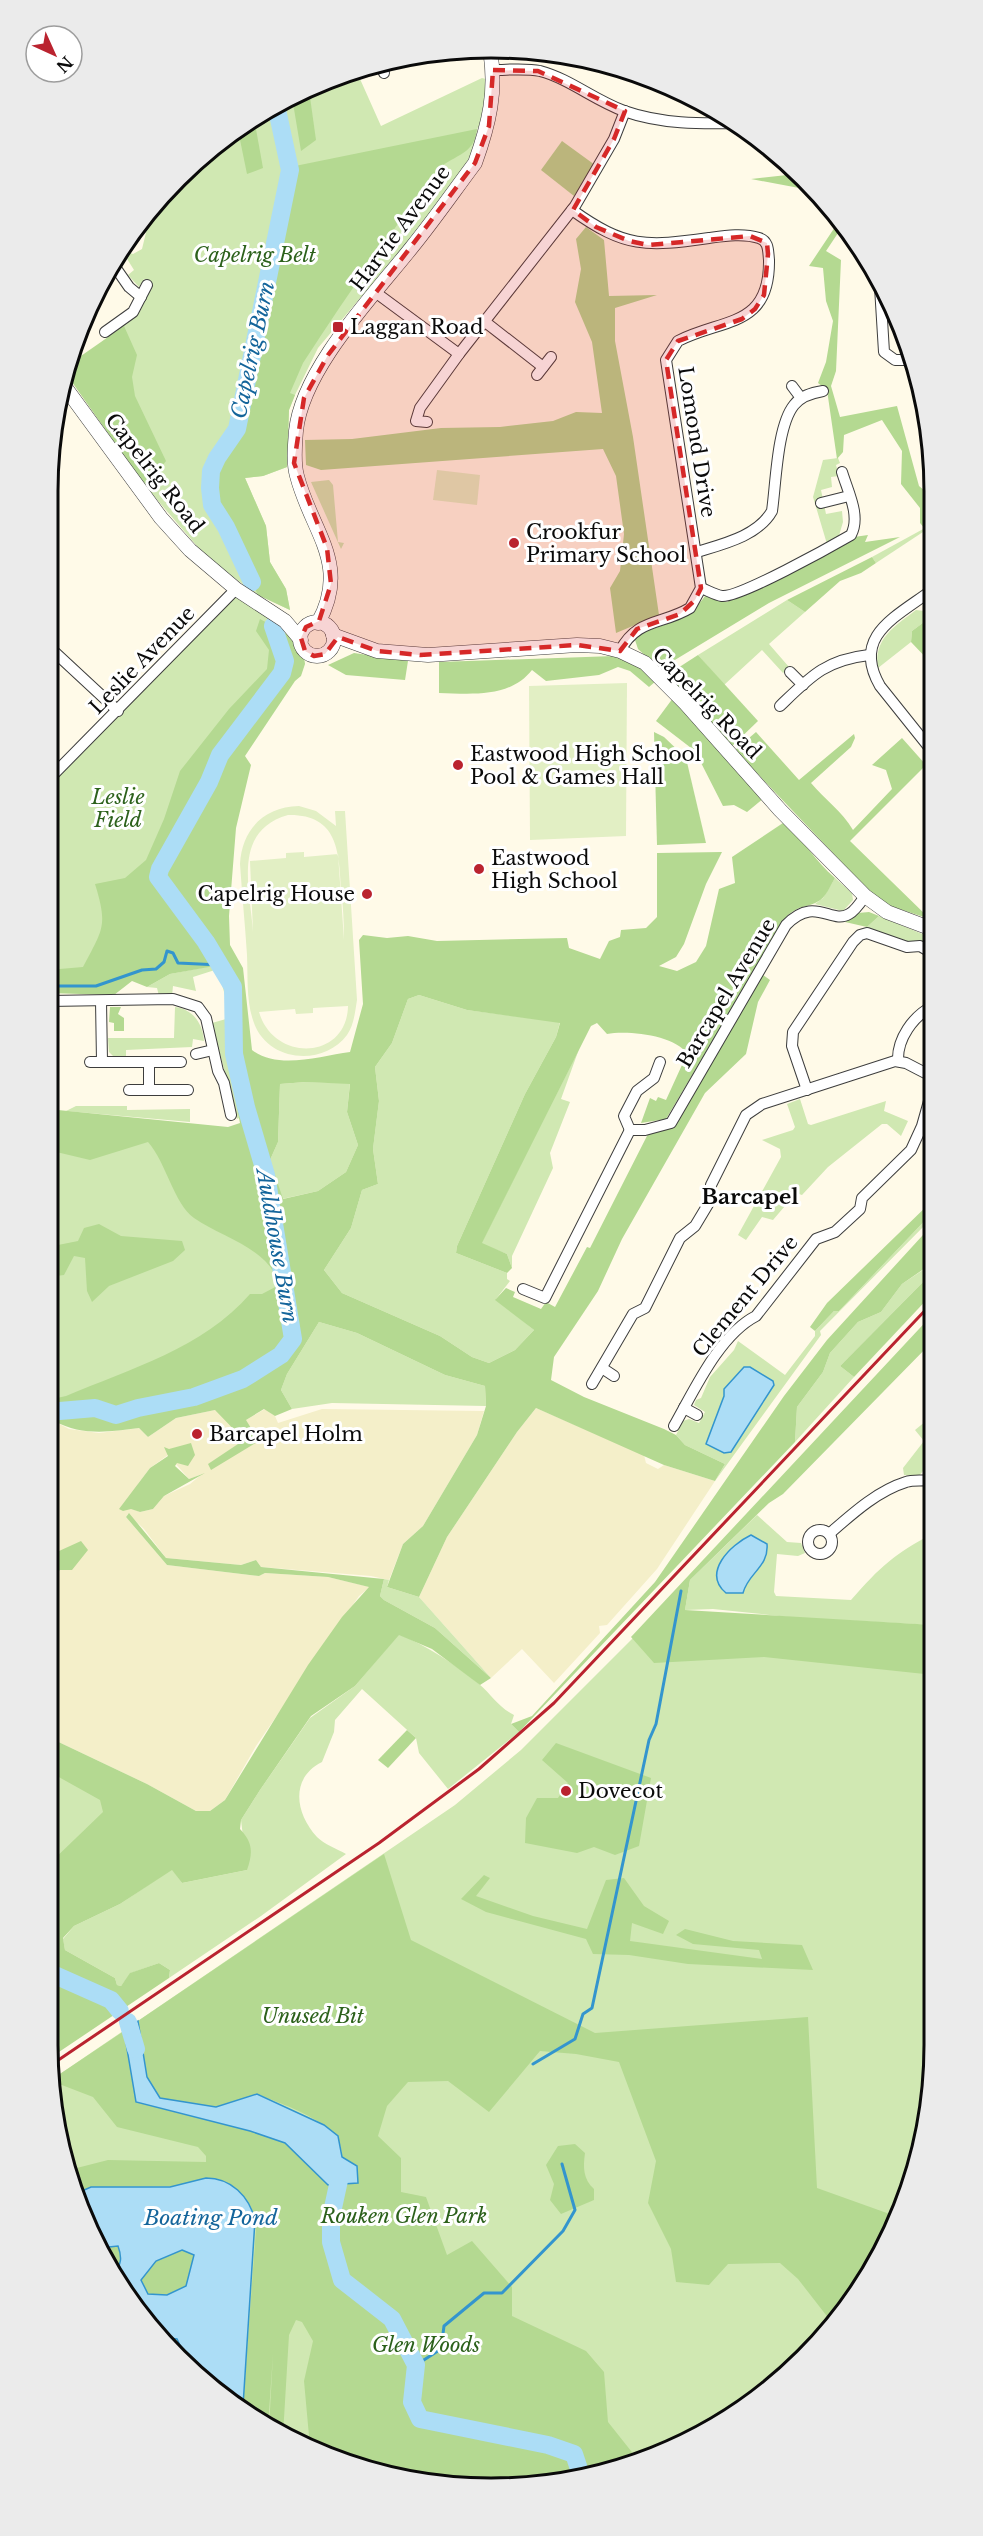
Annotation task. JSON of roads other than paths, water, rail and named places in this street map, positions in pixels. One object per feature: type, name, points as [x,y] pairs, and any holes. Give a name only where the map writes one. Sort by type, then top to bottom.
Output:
[{"type":"street","name":"Harvie Avenue","points":[[312,625],[325,610],[331,584],[331,565],[327,548],[297,477],[296,430],[312,379],[375,292],[475,163],[489,126],[493,70],[491,58]]},
{"type":"street","points":[[493,70],[538,71],[563,79],[625,111],[676,122],[718,123]]},
{"type":"street","points":[[427,422],[416,422],[420,408],[484,321],[572,210],[614,139],[625,111]]},
{"type":"street","name":"Lomond Drive","points":[[572,210],[611,235],[648,245],[724,236],[750,236],[761,238],[767,243],[769,276],[764,295],[755,309],[736,322],[678,341],[666,360],[701,588]]},
{"type":"street","points":[[119,272],[129,287],[141,297]]},
{"type":"street","points":[[105,332],[133,312],[147,285]]},
{"type":"street","points":[[375,292],[459,354]]},
{"type":"street","points":[[881,302],[884,352],[895,360],[904,360]]},
{"type":"street","points":[[484,321],[540,371],[551,357]]},
{"type":"street","points":[[792,386],[801,398]]},
{"type":"street","points":[[696,552],[736,537],[765,522],[772,511],[785,421],[793,406],[801,398],[823,391]]},
{"type":"street","name":"Capelrig Road","points":[[70,394],[161,518],[190,550],[236,589],[285,621],[301,640]]},
{"type":"street","points":[[621,651],[627,639],[637,629],[690,608],[701,588],[723,596],[733,594],[757,585],[851,535],[856,527],[855,512],[842,472]]},
{"type":"street","points":[[821,503],[849,496]]},
{"type":"street","name":"Leslie Avenue","points":[[58,770],[236,589]]},
{"type":"street","points":[[924,596],[879,630],[869,655],[873,675],[880,686],[924,741]]},
{"type":"street","name":"Capelrig Road","points":[[285,621],[312,625]]},
{"type":"street","points":[[312,625],[328,627],[333,635],[329,651],[314,656],[305,651],[301,640],[302,631],[312,625]]},
{"type":"street","name":"Capelrig Road","points":[[333,635],[362,647]]},
{"type":"street","name":"Capelrig Road","points":[[329,651],[362,647],[428,656],[577,645],[600,646],[632,655],[660,676],[780,810],[865,896],[887,912],[924,926]]},
{"type":"street","points":[[58,655],[118,711]]},
{"type":"street","points":[[780,706],[803,685],[837,660],[869,655]]},
{"type":"street","points":[[790,672],[803,685]]},
{"type":"street","name":"Barcapel Avenue","points":[[630,1130],[645,1130],[671,1123],[786,925],[793,918],[815,910],[842,916],[850,914],[865,896]]},
{"type":"street","points":[[807,1090],[792,1046],[793,1032],[853,942],[860,935],[867,933],[907,947],[920,946],[924,948]]},
{"type":"street","points":[[58,1000],[173,999],[198,1007],[206,1018],[231,1115]]},
{"type":"street","points":[[101,1001],[96,1062],[181,1062]]},
{"type":"street","points":[[898,1061],[899,1044],[920,1012],[924,1010]]},
{"type":"street","points":[[196,1054],[213,1050]]},
{"type":"street","points":[[592,1384],[633,1314],[645,1308],[680,1238],[695,1226],[710,1201],[711,1185],[746,1115],[762,1104],[898,1061],[924,1072]]},
{"type":"street","points":[[149,1062],[149,1089]]},
{"type":"street","name":"Barcapel Avenue","points":[[523,1289],[545,1298],[580,1233],[630,1130],[624,1116],[637,1091],[654,1078],[660,1062]]},
{"type":"street","points":[[129,1090],[188,1090]]},
{"type":"street","name":"Clement Drive","points":[[674,1426],[705,1370],[743,1323],[756,1316],[816,1239],[834,1232],[860,1209],[862,1198],[911,1150],[924,1119]]},
{"type":"street","points":[[602,1368],[614,1376]]},
{"type":"street","points":[[684,1408],[697,1415]]},
{"type":"street","points":[[829,1534],[854,1512],[889,1490],[911,1480],[924,1481]]},
{"type":"water","points":[[744,1367],[750,1367],[773,1381],[774,1385],[731,1452],[724,1453],[706,1444],[724,1396],[724,1389]]},
{"type":"water","points":[[751,1535],[767,1544],[765,1559],[749,1580],[743,1593],[726,1593],[719,1585],[718,1568],[735,1545]]},
{"type":"water","points":[[138,2021],[147,2077],[160,2098],[216,2107],[257,2094],[324,2125],[338,2136],[342,2157],[357,2166],[358,2183],[328,2185],[285,2143],[250,2131],[136,2102],[124,2031]]},
{"type":"water","name":"Boating Pond","points":[[206,2178],[223,2181],[243,2196],[255,2220],[243,2399],[185,2351],[131,2285],[119,2264],[118,2246],[109,2247],[91,2210],[83,2190],[91,2187],[170,2187]],"holes":[[[182,2250],[194,2255],[186,2286],[167,2295],[148,2294],[141,2280],[156,2261]]]},
{"type":"waterway","name":"Capelrig Burn","points":[[252,582],[226,527],[212,505],[210,488],[211,471],[237,429],[290,170],[278,115]]},
{"type":"waterway","name":"Auldhouse Burn","points":[[58,1411],[95,1408],[116,1415],[138,1408],[194,1397],[243,1379],[281,1355],[293,1339],[266,1175],[246,1107],[234,1054],[233,987],[206,942],[158,877],[160,869],[209,782],[220,755],[282,673],[285,661],[273,626]]},
{"type":"waterway","points":[[58,986],[96,986],[142,970],[156,969],[164,962],[167,951],[173,953],[178,963],[220,965]]},
{"type":"waterway","points":[[533,2064],[575,2039],[583,2014],[592,2008],[649,1740],[656,1724],[681,1591]]},
{"type":"waterway","name":"Auldhouse Burn","points":[[58,1976],[111,2000],[120,2011]]},
{"type":"waterway","name":"Auldhouse Burn","points":[[128,2022],[136,2049]]},
{"type":"waterway","points":[[416,2365],[441,2349],[444,2326],[484,2293],[502,2293],[563,2231],[575,2210],[562,2164]]},
{"type":"waterway","points":[[336,2165],[341,2171],[331,2217],[331,2242],[342,2280],[392,2319],[416,2365],[412,2402],[420,2419],[548,2445],[574,2454],[579,2468]]},
{"type":"railway","points":[[59,2060],[379,1843],[479,1769],[554,1703],[924,1312]]},
{"type":"place","name":"Laggan Road","points":[[338,327]]},
{"type":"place","name":"Crookfur Primary School","points":[[514,543]]},
{"type":"place","name":"Eastwood High School Pool & Games Hall","points":[[458,765]]},
{"type":"place","name":"Eastwood High School","points":[[479,869]]},
{"type":"place","name":"Capelrig House","points":[[367,894]]},
{"type":"place","name":"Barcapel Holm","points":[[197,1434]]},
{"type":"place","name":"Dovecot","points":[[566,1791]]},
{"type":"district","name":"Barcapel","points":[[750,1197]]},
{"type":"park label","name":"Capelrig Belt","points":[[255,255]]},
{"type":"park label","name":"Leslie Field","points":[[118,808]]},
{"type":"park label","name":"Unused Bit","points":[[313,2016]]},
{"type":"park label","name":"Rouken Glen Park","points":[[404,2216]]},
{"type":"park label","name":"Glen Woods","points":[[426,2345]]}]
